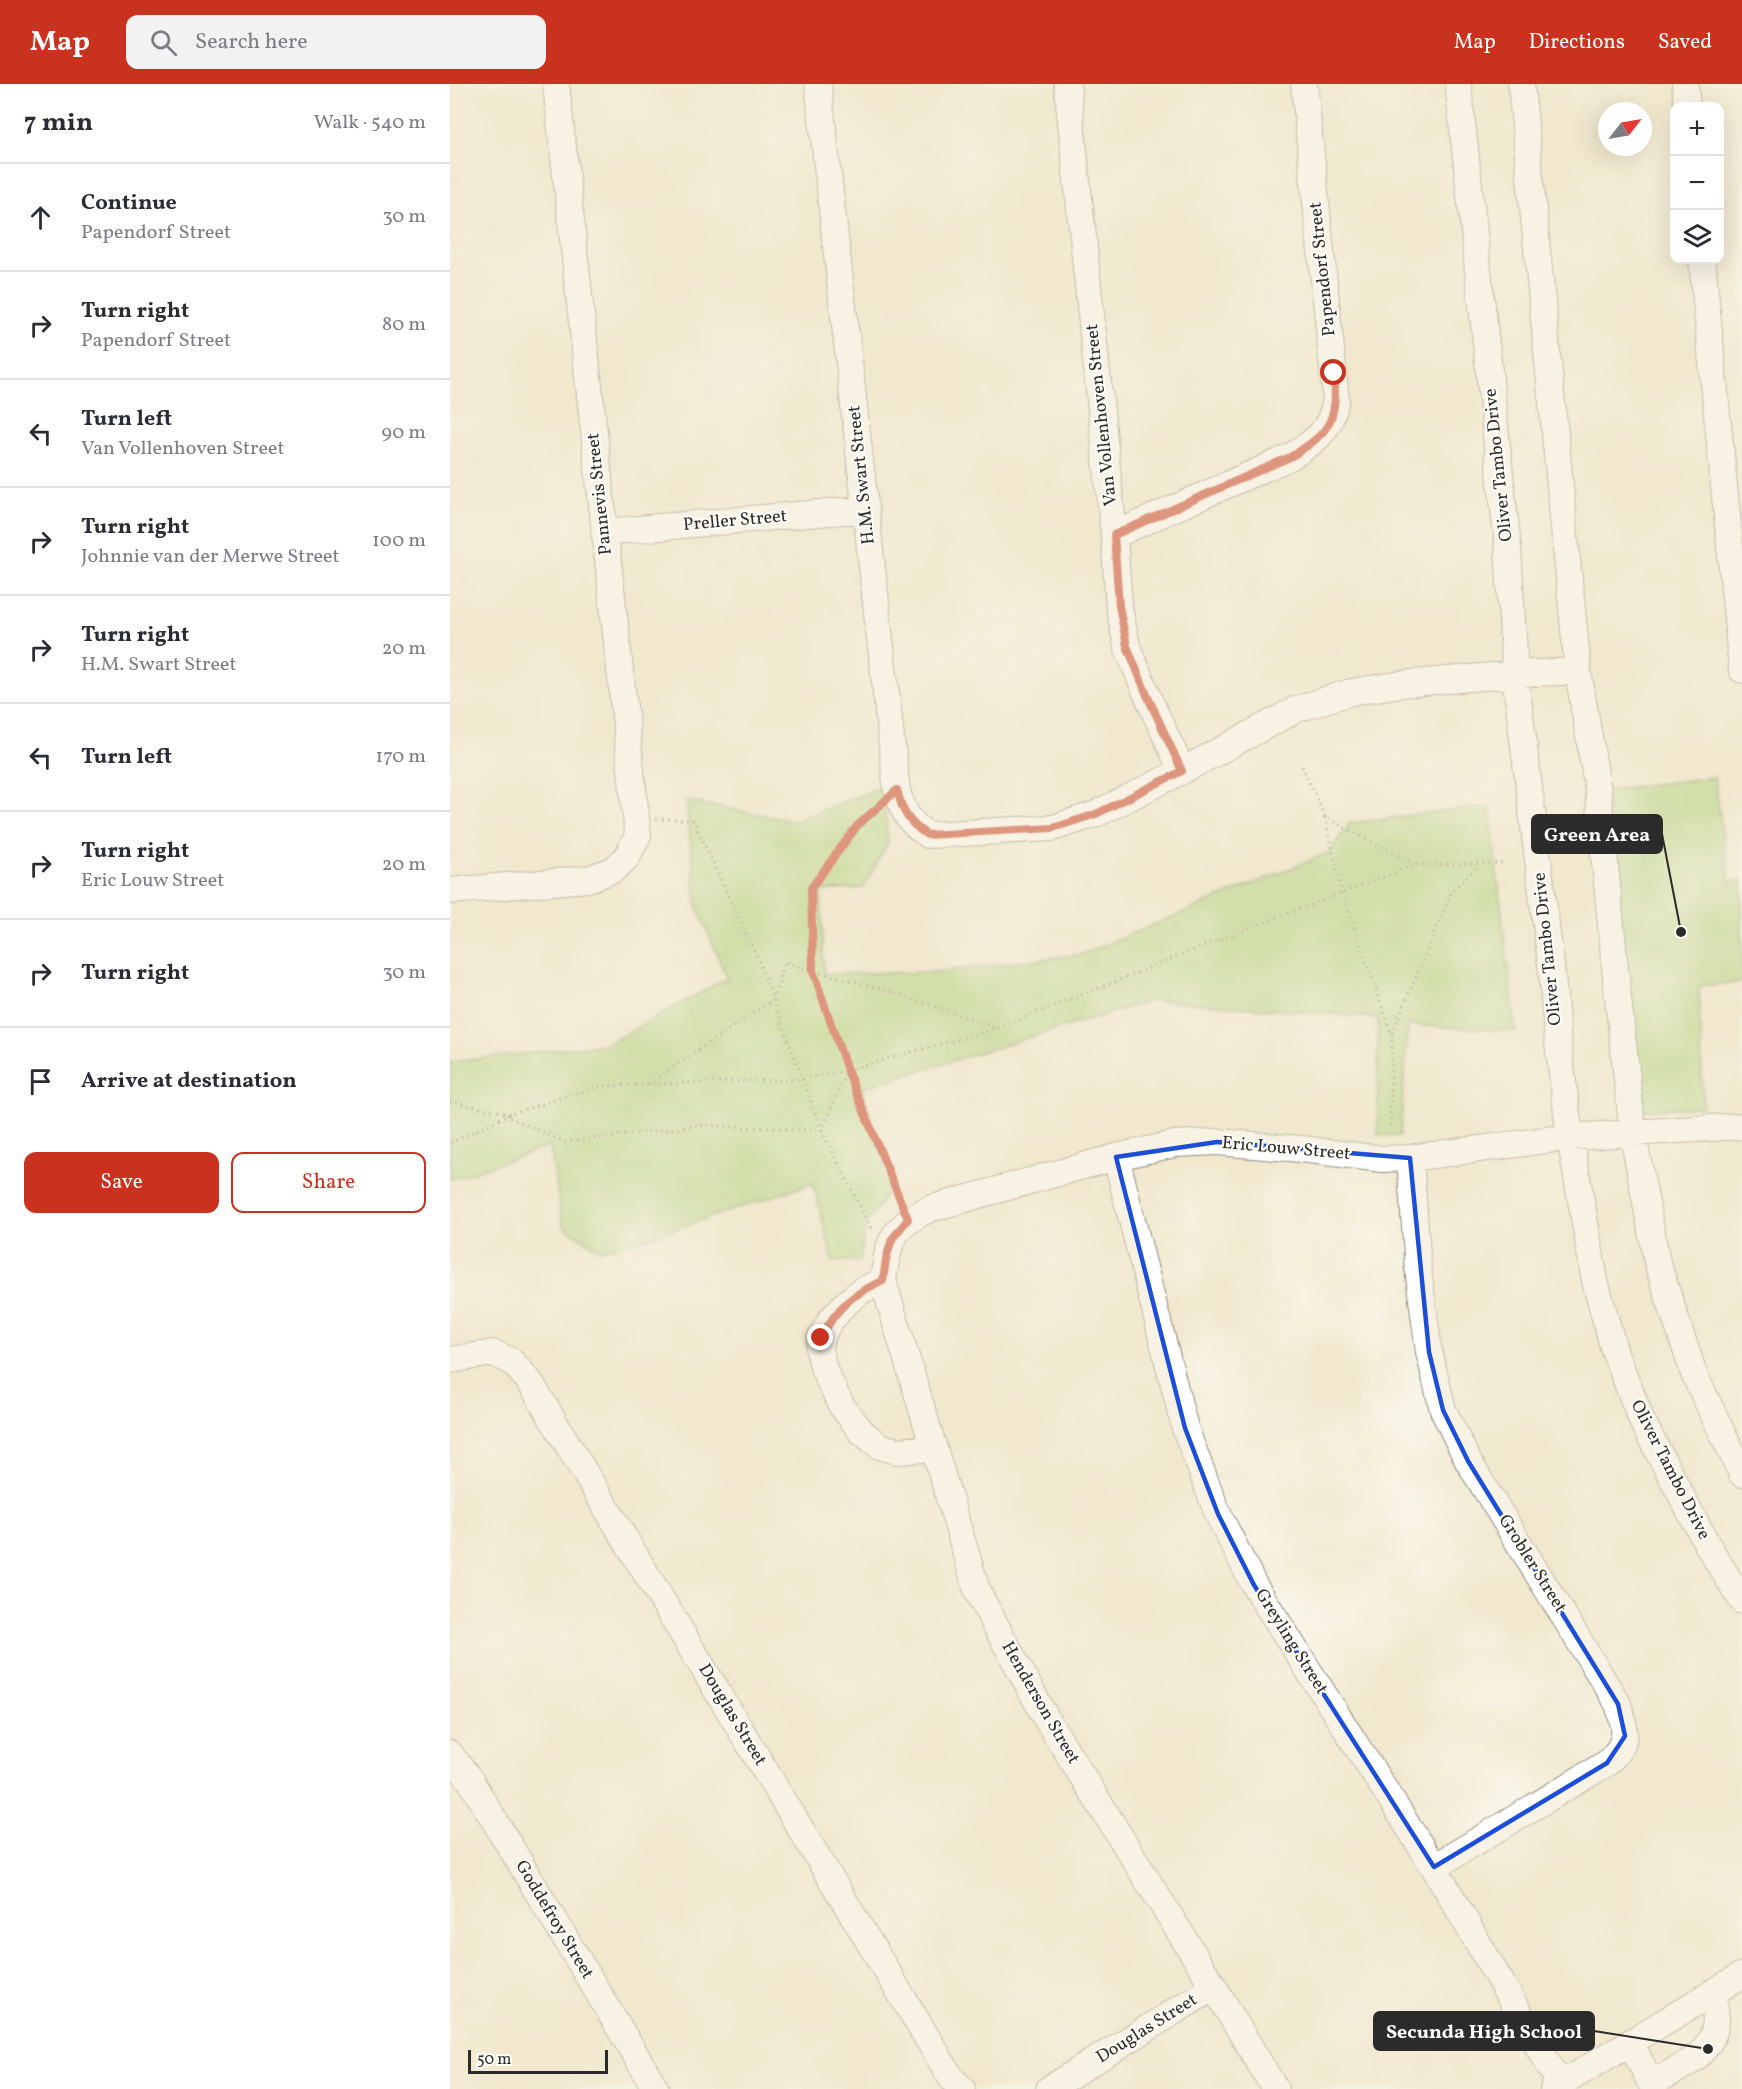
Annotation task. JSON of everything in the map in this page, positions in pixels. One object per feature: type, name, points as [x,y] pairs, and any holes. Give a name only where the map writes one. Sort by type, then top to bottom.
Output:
[{"type":"street","name":"Pannevis Street","points":[[450,891],[588,879],[613,870],[627,857],[638,835],[555,84]]},
{"type":"street","name":"H.M. Swart Street","points":[[818,84],[897,790],[902,809],[912,825],[927,835],[947,836],[1053,828],[1096,814],[1297,709],[1352,692],[1402,684],[1578,671]]},
{"type":"street","name":"Van Vollenhoven Street","points":[[1067,84],[1114,535],[1119,606],[1127,646],[1182,771]]},
{"type":"street","name":"Papendorf Street","points":[[1114,535],[1290,457],[1313,443],[1328,426],[1336,399],[1304,84]]},
{"type":"street","name":"Oliver Tambo Drive","points":[[1458,84],[1508,546],[1515,674],[1550,953],[1570,1137],[1595,1281],[1614,1350],[1642,1420],[1707,1544],[1742,1600]]},
{"type":"street","points":[[1521,84],[1578,671],[1598,791],[1634,1134],[1657,1262],[1694,1374],[1742,1474]]},
{"type":"street","points":[[1685,84],[1687,102]]},
{"type":"street","points":[[1702,264],[1742,670]]},
{"type":"street","name":"Preller Street","points":[[604,532],[866,509]]},
{"type":"street","name":"Eric Louw Street","points":[[908,1219],[929,1209],[1116,1157],[1175,1144],[1217,1142],[1382,1159],[1410,1158],[1570,1137],[1742,1126]]},
{"type":"street","name":"Greyling Street","points":[[1116,1157],[1185,1428],[1218,1514],[1254,1585],[1434,1867],[1557,2087]]},
{"type":"street","name":"Grobler Street","points":[[1410,1158],[1418,1269],[1427,1342],[1443,1410],[1468,1461],[1618,1704],[1624,1723],[1625,1736],[1619,1751],[1607,1763],[1434,1867]]},
{"type":"street","points":[[908,1219],[892,1239],[884,1270],[844,1304],[830,1321],[821,1338],[819,1350],[824,1370],[841,1405],[861,1431],[879,1446],[897,1450],[934,1448]]},
{"type":"street","name":"Henderson Street","points":[[884,1270],[978,1593],[1046,1718],[1275,2089]]},
{"type":"street","name":"Douglas Street","points":[[450,1360],[493,1353],[511,1361],[531,1382],[952,2079],[962,2089]]},
{"type":"street","name":"Goddefroy Street","points":[[450,1754],[470,1780],[656,2089]]},
{"type":"street","points":[[1557,2087],[1742,1975]]},
{"type":"street","name":"Douglas Street","points":[[1049,2089],[1214,1988]]},
{"type":"street","points":[[1630,2042],[1652,2086],[1691,2062],[1705,2050],[1713,2036],[1716,2020],[1713,1992]]},
{"type":"path","points":[[1302,766],[1325,817],[1342,892],[1392,1035],[1390,1130]]},
{"type":"path","points":[[897,790],[857,826],[811,888],[813,971],[847,1070],[908,1219]]},
{"type":"path","points":[[1325,817],[1415,865]]},
{"type":"path","points":[[636,818],[693,820],[758,959],[822,1131],[884,1270]]},
{"type":"path","points":[[1392,1035],[1452,891],[1479,864]]},
{"type":"path","points":[[450,1143],[506,1116],[600,1086],[803,1079],[847,1070],[999,1028],[1415,865],[1503,864]]},
{"type":"path","points":[[648,1084],[773,1000],[784,962],[886,990],[999,1028]]},
{"type":"path","points":[[822,1131],[847,1070]]},
{"type":"path","points":[[450,1101],[512,1114]]},
{"type":"path","points":[[506,1116],[565,1142],[703,1125],[822,1131]]},
{"type":"highlighted area","points":[[1217,1142],[1410,1158],[1429,1352],[1443,1410],[1468,1461],[1618,1704],[1625,1736],[1607,1763],[1434,1867],[1254,1585],[1218,1514],[1185,1428],[1116,1157]]},
{"type":"green space","points":[[1714,777],[1730,882],[1742,880],[1742,982],[1699,986],[1703,1107],[1639,1110],[1606,790]]},
{"type":"green space","points":[[882,787],[888,842],[863,888],[821,891],[824,974],[937,972],[1083,954],[1328,853],[1350,823],[1489,806],[1516,1031],[1408,1025],[1400,1136],[1378,1135],[1378,1018],[1153,1000],[862,1088],[891,1187],[865,1225],[860,1261],[833,1261],[813,1183],[639,1241],[600,1250],[563,1226],[550,1146],[450,1180],[450,1062],[608,1044],[727,978],[697,906],[686,801],[794,821]]},
{"type":"place","name":"Green Area","points":[[1681,932]]},
{"type":"place","name":"Secunda High School","points":[[1708,2049]]},
{"type":"route","points":[[821,1338],[830,1321],[844,1304],[862,1290],[883,1281],[892,1239],[908,1219],[847,1070],[813,971],[811,888],[857,826],[897,790],[902,809],[912,825],[927,835],[947,836],[1053,828],[1096,814],[1182,771],[1127,646],[1119,606],[1114,535],[1290,457],[1313,443],[1328,426],[1334,411],[1336,399],[1334,373]]}]
